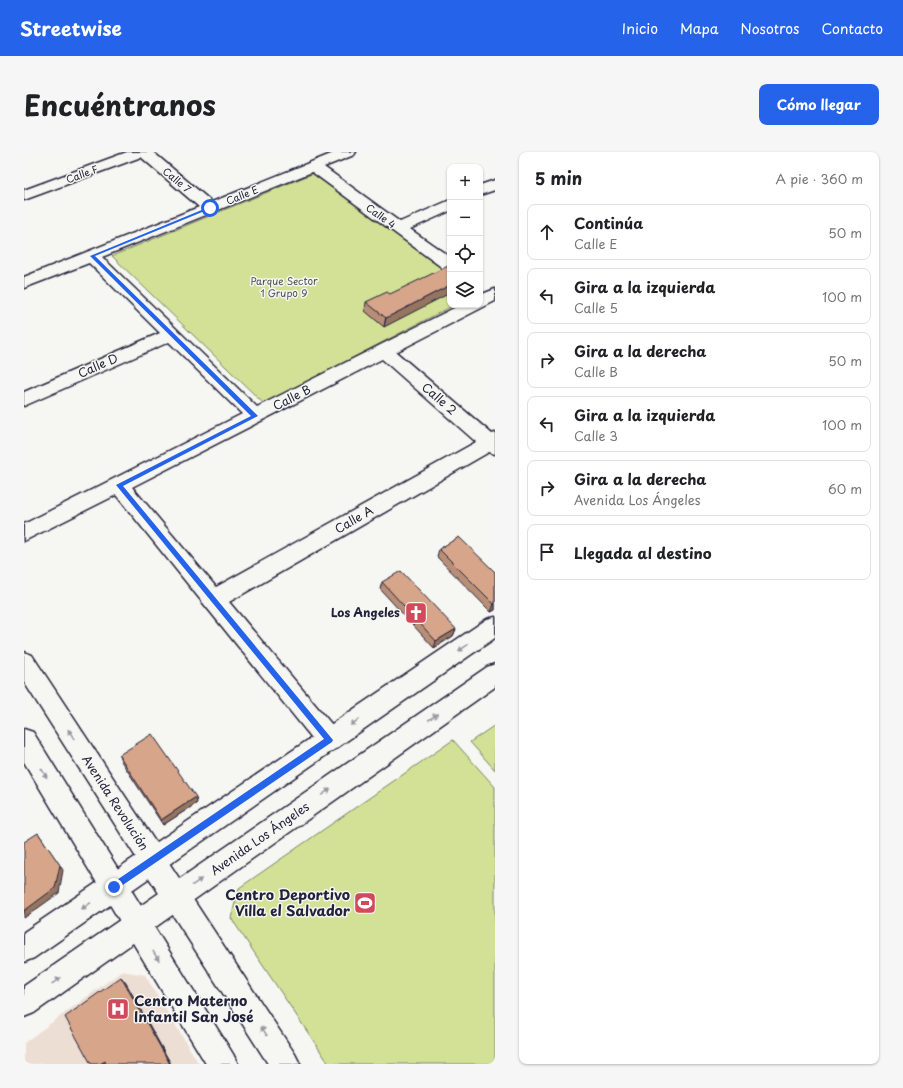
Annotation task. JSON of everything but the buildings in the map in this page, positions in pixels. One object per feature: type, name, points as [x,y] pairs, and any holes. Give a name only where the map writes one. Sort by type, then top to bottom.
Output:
[{"type":"street","name":"Calle F","points":[[24,195],[140,152]]},
{"type":"street","name":"Calle 7","points":[[144,152],[210,208]]},
{"type":"street","name":"Calle E","points":[[24,283],[349,152]]},
{"type":"street","name":"Calle 4","points":[[313,166],[447,263]]},
{"type":"street","points":[[483,190],[495,184]]},
{"type":"street","points":[[399,228],[447,205]]},
{"type":"street","points":[[92,256],[255,416]]},
{"type":"street","name":"Calle B","points":[[24,534],[468,308]]},
{"type":"street","name":"Calle D","points":[[24,399],[172,334]]},
{"type":"street","name":"Calle 2","points":[[384,351],[493,443]]},
{"type":"street","name":"Calle A","points":[[213,600],[493,443]]},
{"type":"street","points":[[119,485],[329,740]]},
{"type":"street","points":[[24,948],[495,626]]},
{"type":"street","name":"Avenida Revolución","points":[[24,662],[285,1064]]},
{"type":"street","name":"Avenida Los Ángeles","points":[[24,1003],[495,674]]},
{"type":"street","points":[[24,740],[223,1064]]},
{"type":"shaded area","name":"Centro Materno Infantil San José","points":[[122,971],[145,975],[199,1064],[24,1064],[24,1043]]},
{"type":"green space","name":"Parque Sector 1 Grupo 9","points":[[314,173],[447,270],[447,308],[448,308],[264,404],[112,256]]},
{"type":"green space","points":[[495,725],[495,770],[470,742]]},
{"type":"green space","name":"Centro Deportivo Villa el Salvador","points":[[453,740],[495,787],[495,1064],[329,1064],[231,918],[239,888]]},
{"type":"place","name":"Los Angeles","points":[[416,613]]},
{"type":"place","name":"Centro Deportivo Villa el Salvador","points":[[365,903]]},
{"type":"place","name":"Centro Materno Infantil San José","points":[[118,1009]]},
{"type":"route","points":[[114,887],[329,740],[119,485],[255,416],[92,256],[210,208]]}]
